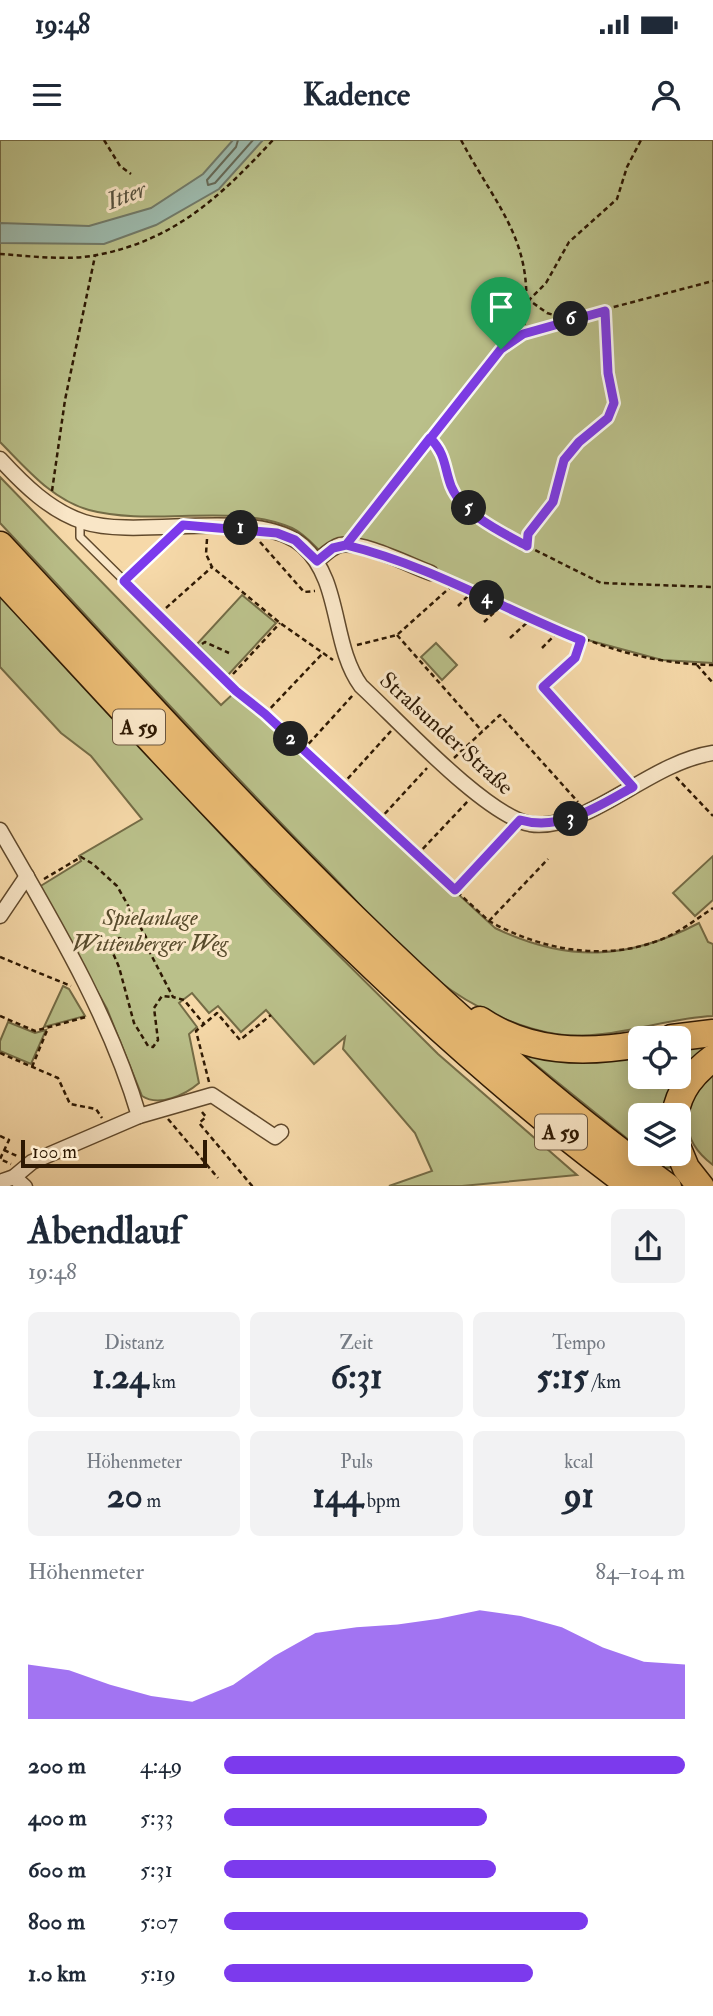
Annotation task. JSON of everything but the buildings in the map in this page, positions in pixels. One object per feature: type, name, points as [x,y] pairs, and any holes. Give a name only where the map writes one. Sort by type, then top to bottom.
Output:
[{"type":"highway","name":"A 59","points":[[0,545],[226,788],[378,943],[636,1176]]},
{"type":"highway","name":"A 59","points":[[0,577],[324,920],[462,1051],[599,1173],[636,1176],[684,1173]]},
{"type":"highway","points":[[378,943],[401,947],[438,984],[504,1036],[533,1046],[575,1051],[628,1045]]},
{"type":"highway","points":[[691,1036],[713,1033]]},
{"type":"highway","points":[[677,1103],[691,1077],[713,1058]]},
{"type":"street","points":[[0,459],[49,504],[80,520],[100,526],[138,528],[209,525],[249,529],[288,537],[317,561],[333,548],[346,545],[380,553],[431,573]]},
{"type":"street","name":"Stralsunder Straße","points":[[317,561],[345,653],[361,686],[475,793],[503,814],[547,824],[587,812],[669,769],[713,753]]},
{"type":"street","points":[[0,830],[100,1013],[123,1062],[139,1116]]},
{"type":"street","points":[[0,916],[29,881]]},
{"type":"street","points":[[16,1179],[32,1162],[139,1116],[192,1098],[212,1095],[275,1137],[281,1132]]},
{"type":"lane","points":[[80,520],[80,537],[236,691]]},
{"type":"path","points":[[104,140],[120,166],[131,174]]},
{"type":"path","points":[[0,254],[96,256],[163,232],[197,214],[229,188],[273,140]]},
{"type":"path","points":[[461,140],[511,226],[524,258],[529,300],[523,334]]},
{"type":"path","points":[[529,300],[546,283],[569,242],[617,199],[627,167],[641,140]]},
{"type":"path","points":[[49,504],[65,400],[96,256]]},
{"type":"path","points":[[346,545],[501,349],[523,334],[568,319],[713,281]]},
{"type":"path","points":[[529,300],[547,313],[568,319]]},
{"type":"path","points":[[527,546],[528,534],[553,502],[564,460],[579,442],[608,418],[614,403],[608,373],[605,311]]},
{"type":"path","points":[[430,438],[441,449],[451,488],[464,504],[500,531],[527,546],[601,583],[713,587]]},
{"type":"path","points":[[124,581],[183,525]]},
{"type":"path","points":[[209,525],[206,554],[212,567],[280,623],[333,660],[345,653],[397,635],[455,583]]},
{"type":"path","points":[[249,529],[303,592],[328,590]]},
{"type":"path","points":[[158,615],[212,567]]},
{"type":"path","points":[[431,573],[581,640],[661,663],[713,665]]},
{"type":"path","points":[[458,606],[473,591]]},
{"type":"path","points":[[484,622],[502,605]]},
{"type":"path","points":[[510,638],[532,618]]},
{"type":"path","points":[[226,682],[280,623]]},
{"type":"path","points":[[541,648],[559,631]]},
{"type":"path","points":[[397,635],[482,731]]},
{"type":"path","points":[[581,640],[575,658],[543,687],[633,787]]},
{"type":"path","points":[[195,652],[205,642],[229,653]]},
{"type":"path","points":[[265,714],[323,652]]},
{"type":"path","points":[[697,665],[713,683]]},
{"type":"path","points":[[303,750],[361,686]]},
{"type":"path","points":[[236,691],[265,714],[489,921],[538,943],[582,951],[602,951],[630,948],[668,936],[713,908]]},
{"type":"path","points":[[379,820],[442,761],[500,715],[587,812]]},
{"type":"path","points":[[341,785],[399,722]]},
{"type":"path","points":[[669,769],[713,816]]},
{"type":"path","points":[[417,855],[475,793]]},
{"type":"path","points":[[455,890],[520,820]]},
{"type":"path","points":[[29,881],[81,857],[93,864],[117,886],[146,937],[146,945],[173,996]]},
{"type":"path","points":[[489,921],[548,859]]},
{"type":"path","points":[[146,945],[119,939],[109,944],[119,967],[134,1023],[148,1046],[153,1047],[158,1040],[153,1008],[162,996],[184,1000],[204,1024]]},
{"type":"path","points":[[0,957],[68,987],[82,979]]},
{"type":"path","points":[[0,1016],[35,1031],[100,1013]]},
{"type":"path","points":[[212,1095],[196,1031],[217,1013],[240,1040],[271,1015]]},
{"type":"path","points":[[32,1067],[48,1027]]},
{"type":"path","points":[[0,1054],[58,1078],[70,1104],[96,1109],[109,1128]]},
{"type":"path","points":[[192,1098],[206,1117],[199,1123],[253,1186]]},
{"type":"path","points":[[159,1109],[218,1178]]},
{"type":"path","points":[[0,1136],[9,1140],[0,1159],[16,1179]]},
{"type":"green space","points":[[0,140],[713,140],[713,663],[662,660],[584,639],[457,581],[348,542],[321,552],[296,530],[269,520],[219,515],[113,515],[76,505],[51,491],[0,442]]},
{"type":"green space","points":[[0,477],[221,705],[234,693],[263,715],[495,928],[548,947],[598,953],[647,944],[699,923],[708,942],[713,944],[713,1016],[647,1026],[628,1026],[628,1030],[575,1036],[526,1026],[495,1015],[466,1000],[424,969],[393,940],[238,779],[0,523]]},
{"type":"green space","points":[[242,595],[276,623],[228,675],[197,644]]},
{"type":"green space","name":"Spielanlage Wittenberger Weg","points":[[0,597],[270,887],[438,1054],[577,1175],[462,1186],[389,1186],[432,1171],[415,1133],[343,1049],[345,1037],[314,1064],[266,1010],[241,1032],[218,1006],[209,1013],[192,993],[179,1003],[197,1027],[189,1034],[199,1083],[187,1092],[164,1100],[142,1096],[107,1009],[39,887],[81,861],[79,856],[142,819],[91,756],[61,733],[0,667]]},
{"type":"green space","points":[[436,643],[457,665],[442,680],[421,657]]},
{"type":"green space","points":[[713,856],[713,900],[695,916],[673,893]]},
{"type":"green space","points":[[63,986],[69,989],[85,1016],[44,1027]]},
{"type":"green space","points":[[8,1022],[35,1033],[46,1030],[31,1064],[0,1051],[0,1041]]},
{"type":"green space","points":[[713,1040],[691,1075],[691,1042]]},
{"type":"green space","points":[[509,1043],[628,1050],[628,1089],[682,1089],[674,1103],[628,1103],[628,1139]]},
{"type":"green space","points":[[713,1075],[713,1165],[702,1155],[691,1137],[691,1104],[702,1086]]},
{"type":"water","points":[[233,140],[263,140],[219,189],[156,225],[104,244],[0,243],[0,223],[89,226],[151,208],[203,174]]},
{"type":"route","points":[[501,349],[467,391],[346,545],[333,548],[317,561],[295,540],[277,533],[257,529],[183,525],[124,581],[236,691],[265,714],[455,890],[520,820],[531,824],[547,824],[569,819],[633,787],[543,687],[575,658],[581,640],[455,583],[380,553],[346,545],[430,438],[441,449],[447,463],[451,488],[464,504],[500,531],[527,546],[528,534],[553,502],[564,460],[579,442],[608,418],[614,403],[608,373],[605,311],[568,319],[523,334],[501,349]]},
{"type":"water label","name":"Itter","points":[[126,195]]}]
